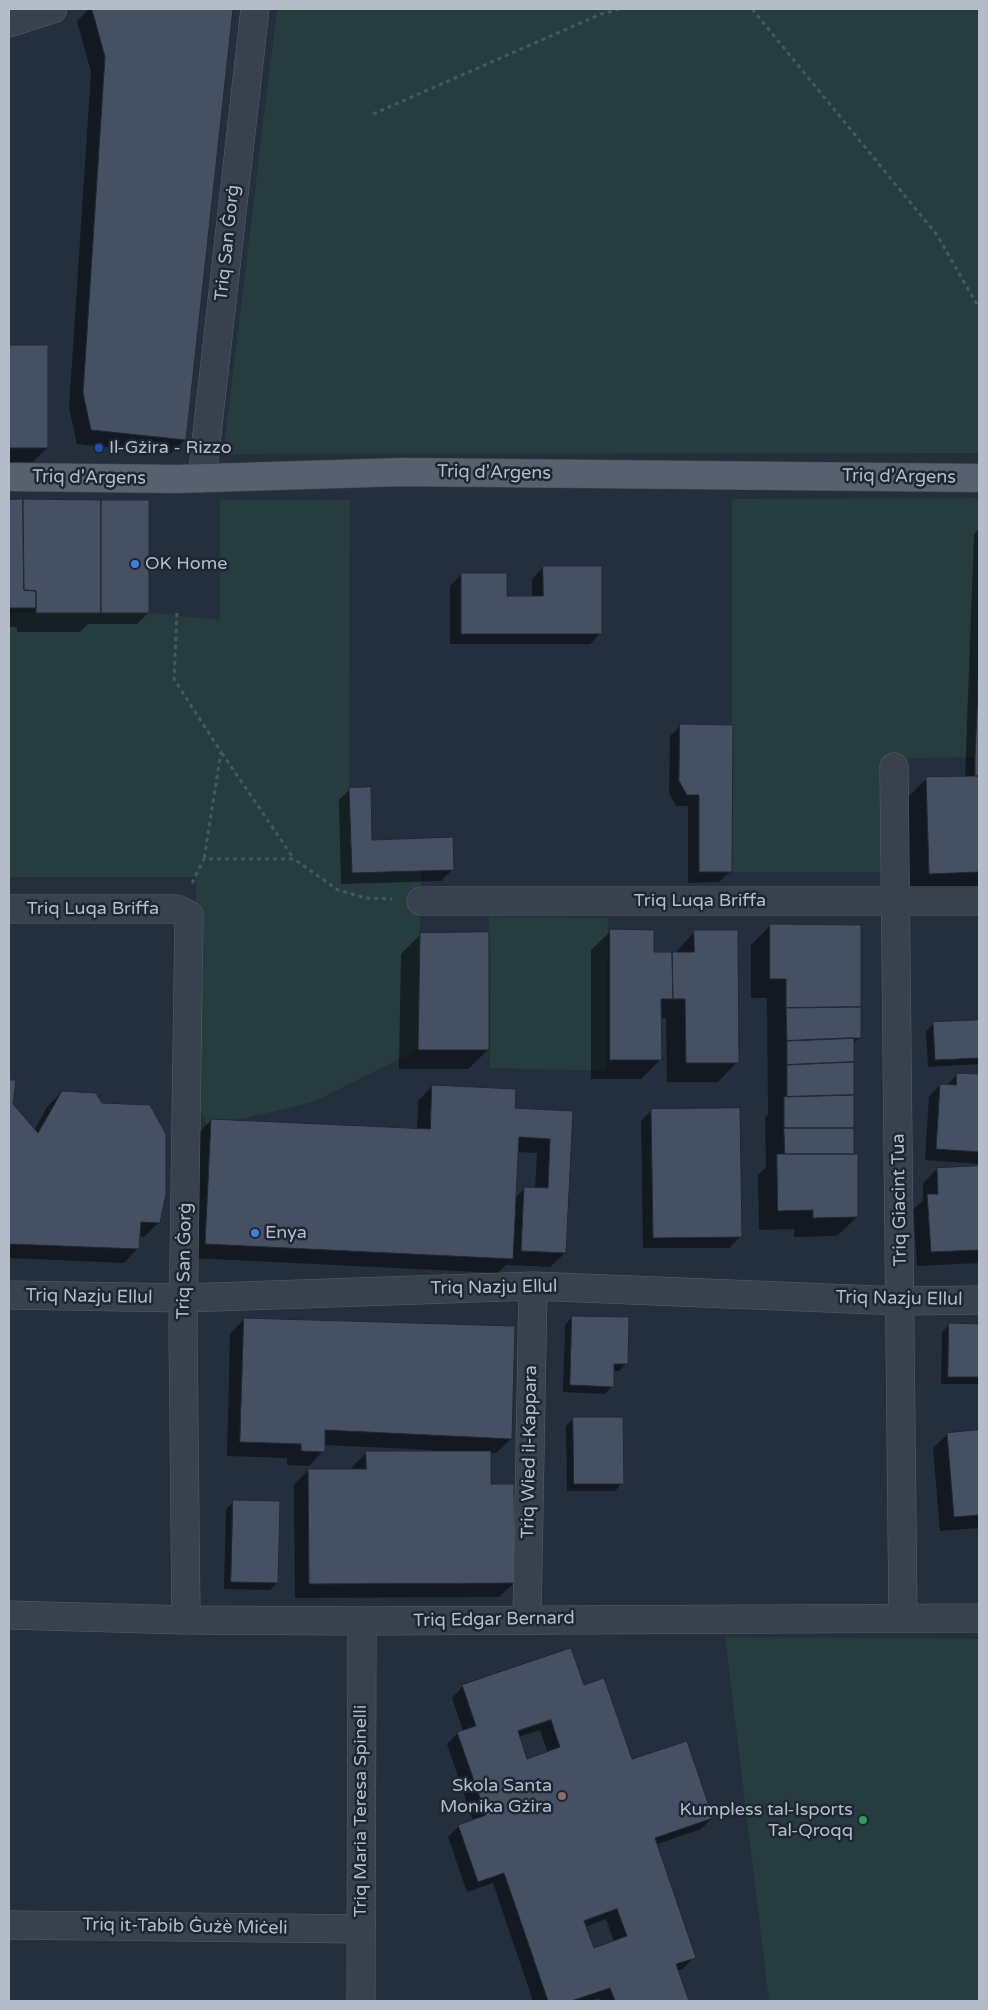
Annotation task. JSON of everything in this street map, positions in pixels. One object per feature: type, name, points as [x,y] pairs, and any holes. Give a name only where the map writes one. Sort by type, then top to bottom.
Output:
[{"type":"main road","name":"Triq d'Argens","points":[[9,477],[202,478],[403,472],[979,478]]},
{"type":"street","points":[[9,23],[53,9]]},
{"type":"street","name":"Triq San Ġorġ","points":[[202,478],[254,9]]},
{"type":"street","name":"Triq Giacint Tua","points":[[894,767],[903,1618]]},
{"type":"street","name":"Triq Luqa Briffa","points":[[420,901],[979,901]]},
{"type":"street","name":"Triq Luqa Briffa","points":[[9,909],[176,909]]},
{"type":"street","name":"Triq San Ġorġ","points":[[176,909],[189,915],[185,1298],[186,1620]]},
{"type":"street","name":"Triq Nazju Ellul","points":[[9,1295],[185,1298],[533,1286],[901,1301],[979,1300]]},
{"type":"street","name":"Triq Wied il-Kappara","points":[[527,1619],[533,1286]]},
{"type":"street","name":"Triq Edgar Bernard","points":[[9,1615],[186,1620],[362,1621],[979,1618]]},
{"type":"street","name":"Triq Maria Teresa Spinelli","points":[[361,2001],[362,1621]]},
{"type":"street","name":"Triq it-Tabib Ġużè Miċeli","points":[[9,1926],[361,1929]]},
{"type":"path","points":[[372,114],[601,14],[620,9]]},
{"type":"path","points":[[752,9],[937,235],[979,308]]},
{"type":"path","points":[[177,613],[174,679],[294,859],[338,890],[366,898],[420,901]]},
{"type":"path","points":[[176,909],[204,859],[221,752]]},
{"type":"path","points":[[204,859],[294,859]]},
{"type":"green space","points":[[277,9],[979,9],[979,453],[223,454]]},
{"type":"green space","points":[[977,498],[979,504],[979,664],[975,757],[881,759],[881,872],[732,872],[732,499]]},
{"type":"green space","points":[[220,500],[350,500],[349,788],[352,873],[421,871],[418,1050],[313,1102],[208,1127],[198,1104],[196,877],[9,877],[9,613],[149,613],[220,620]]},
{"type":"green space","points":[[489,917],[608,918],[606,1071],[490,1068]]},
{"type":"green space","name":"Kumpless tal-Isports Tal-Qroqq","points":[[725,1637],[979,1639],[979,2001],[769,2001]]},
{"type":"building","points":[[92,9],[233,9],[186,440],[91,430],[83,393],[105,57]]},
{"type":"building","points":[[9,345],[48,345],[48,448],[9,448]]},
{"type":"building","points":[[23,499],[24,590],[36,591],[36,608],[9,608],[9,500]]},
{"type":"building","points":[[23,499],[101,500],[101,613],[36,613],[36,591],[24,590]]},
{"type":"building","points":[[101,500],[149,500],[149,613],[101,613]]},
{"type":"building","points":[[543,566],[602,566],[602,634],[461,634],[461,573],[507,573],[507,596],[543,596]]},
{"type":"building","points":[[979,664],[979,776],[975,776],[975,757]]},
{"type":"building","points":[[680,724],[733,725],[732,872],[699,872],[699,795],[687,795],[679,781]]},
{"type":"building","points":[[979,776],[979,872],[929,874],[926,777]]},
{"type":"building","points":[[371,787],[372,840],[453,837],[454,870],[352,873],[349,788]]},
{"type":"building","points":[[770,924],[861,925],[861,1007],[786,1008],[786,979],[770,979]]},
{"type":"building","points":[[610,929],[654,930],[654,952],[672,952],[673,999],[661,999],[662,1060],[610,1060]]},
{"type":"building","points":[[694,930],[738,930],[739,1063],[686,1063],[685,999],[673,999],[672,952],[694,952]]},
{"type":"building","points":[[489,932],[489,1050],[418,1050],[420,933]]},
{"type":"building","points":[[861,1007],[861,1038],[787,1041],[786,1008]]},
{"type":"building","points":[[979,1020],[979,1058],[935,1060],[933,1022]]},
{"type":"building","points":[[854,1038],[854,1062],[787,1065],[787,1041]]},
{"type":"building","points":[[854,1062],[854,1095],[787,1097],[787,1065]]},
{"type":"building","points":[[957,1073],[979,1074],[979,1152],[936,1149],[940,1084],[956,1085]]},
{"type":"building","points":[[9,1080],[16,1080],[13,1104],[38,1133],[62,1091],[96,1093],[102,1103],[150,1105],[166,1134],[166,1194],[160,1223],[141,1222],[139,1249],[9,1244]]},
{"type":"building","points":[[432,1085],[516,1089],[515,1108],[573,1111],[566,1253],[521,1251],[524,1187],[548,1188],[550,1139],[519,1137],[513,1259],[205,1244],[211,1119],[430,1129]]},
{"type":"building","points":[[854,1095],[854,1128],[784,1128],[784,1097]]},
{"type":"building","points":[[740,1108],[742,1237],[653,1238],[651,1109]]},
{"type":"building","points":[[784,1128],[854,1128],[854,1154],[785,1154]]},
{"type":"building","points":[[777,1154],[858,1154],[858,1217],[813,1218],[813,1210],[778,1211]]},
{"type":"building","points":[[979,1166],[979,1250],[931,1252],[927,1194],[938,1194],[937,1168]]},
{"type":"building","points":[[572,1316],[629,1317],[628,1364],[614,1364],[614,1387],[570,1385]]},
{"type":"building","points":[[244,1318],[515,1326],[512,1439],[325,1430],[325,1452],[301,1451],[301,1444],[240,1442]]},
{"type":"building","points":[[949,1323],[979,1324],[979,1377],[948,1377]]},
{"type":"building","points":[[573,1417],[623,1417],[624,1484],[574,1484]]},
{"type":"building","points":[[979,1430],[979,1515],[954,1517],[947,1433]]},
{"type":"building","points":[[366,1451],[491,1451],[491,1484],[514,1484],[515,1583],[309,1584],[308,1469],[366,1469]]},
{"type":"building","points":[[233,1500],[280,1501],[278,1583],[231,1582]]},
{"type":"building","points":[[571,1648],[584,1685],[604,1678],[632,1759],[687,1741],[713,1818],[655,1838],[696,1958],[676,1964],[689,2001],[615,2001],[610,1988],[571,2001],[548,2001],[504,1873],[478,1882],[458,1825],[486,1815],[457,1732],[476,1726],[462,1685]],"holes":[[[551,1720],[560,1747],[527,1759],[518,1731]],[[617,1909],[627,1936],[594,1948],[584,1921]]]},
{"type":"place","name":"Il-Gżira - Rizzo","points":[[99,448]]},
{"type":"place","name":"OK Home","points":[[135,564]]},
{"type":"place","name":"Enya","points":[[255,1233]]},
{"type":"place","name":"Skola Santa Monika Gżira","points":[[562,1796]]},
{"type":"place","name":"Kumpless tal-Isports Tal-Qroqq","points":[[863,1820]]}]
